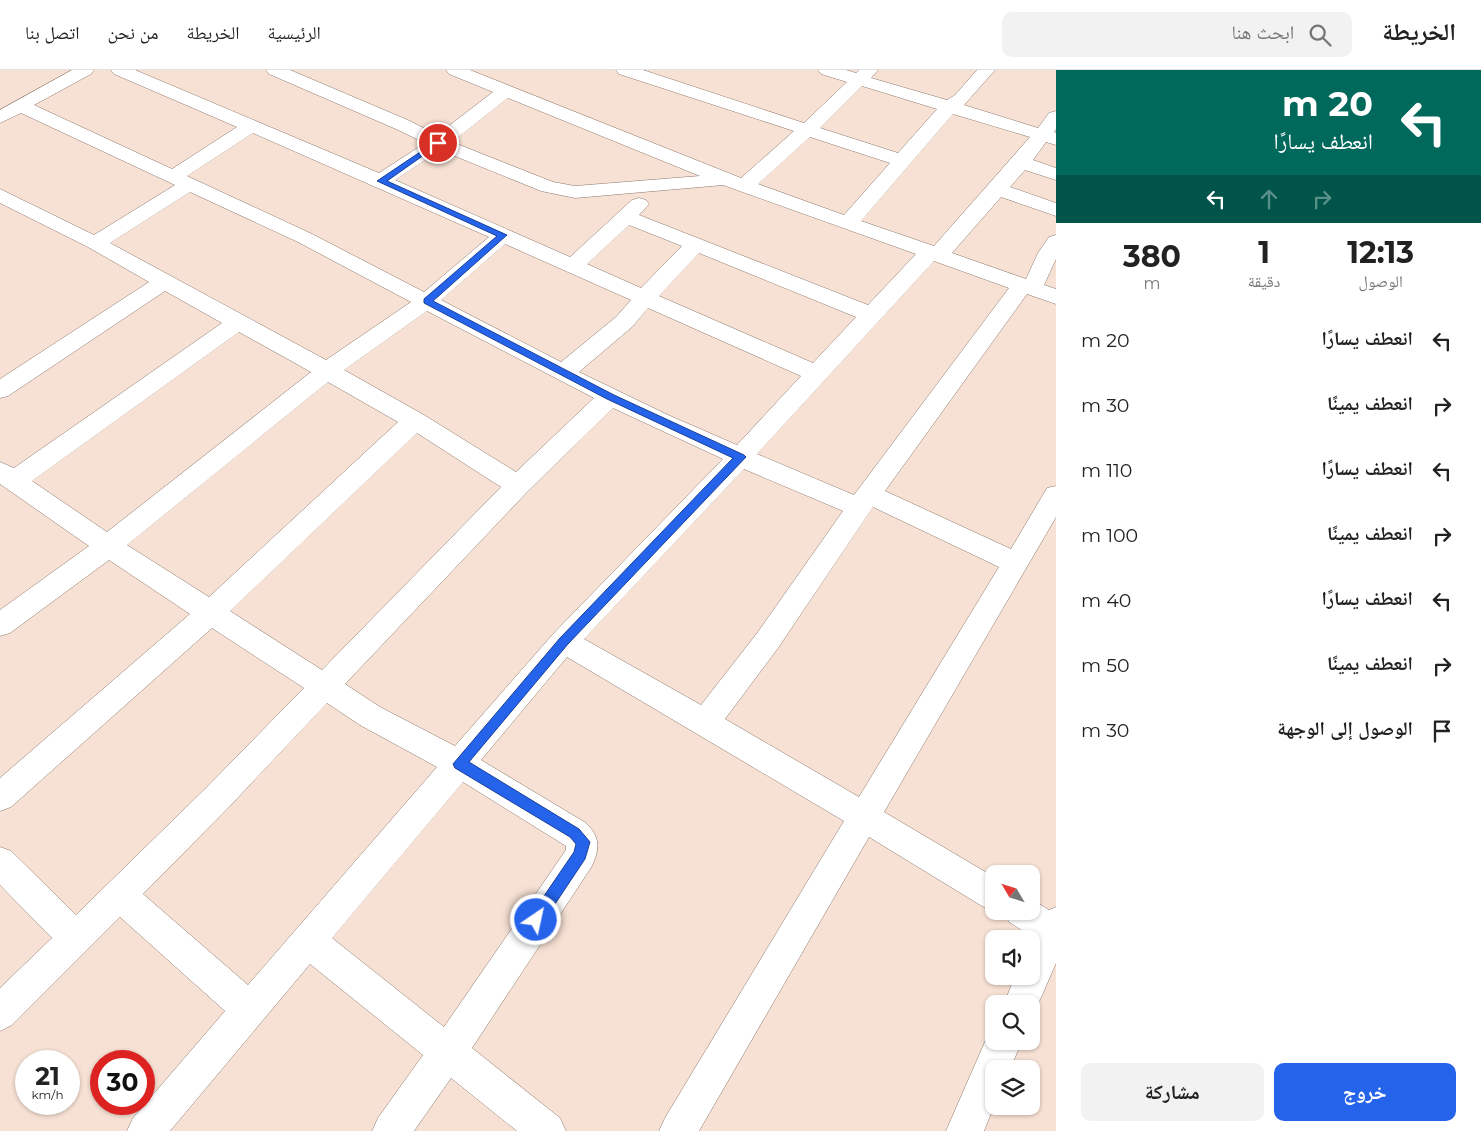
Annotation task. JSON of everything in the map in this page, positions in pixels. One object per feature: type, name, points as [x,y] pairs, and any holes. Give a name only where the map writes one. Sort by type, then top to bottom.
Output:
[{"type":"street","points":[[0,117],[86,70]]},
{"type":"street","points":[[275,70],[403,125],[438,143],[548,187],[575,192],[736,183],[808,129],[864,75]]},
{"type":"street","points":[[455,70],[736,183],[1056,297]]},
{"type":"street","points":[[625,70],[903,161]]},
{"type":"street","points":[[827,70],[864,75],[950,107],[1049,137]]},
{"type":"street","points":[[848,223],[950,107],[961,99],[986,70]]},
{"type":"street","points":[[136,73],[251,126],[381,181],[816,374]]},
{"type":"street","points":[[381,181],[438,143],[506,90]]},
{"type":"street","points":[[21,106],[305,238],[610,397],[740,457],[864,500],[1016,563]]},
{"type":"street","points":[[146,1131],[564,641],[740,457],[871,314],[934,254],[1021,162],[1049,137],[1056,117]]},
{"type":"street","points":[[95,243],[182,180],[251,126]]},
{"type":"street","points":[[1021,162],[1056,174]]},
{"type":"street","points":[[572,266],[657,186]]},
{"type":"street","points":[[997,189],[1056,210]]},
{"type":"street","points":[[0,195],[166,281],[328,371],[415,420],[518,485]]},
{"type":"street","points":[[625,216],[871,314]]},
{"type":"street","points":[[0,625],[108,546],[328,371],[427,301],[503,235]]},
{"type":"street","points":[[704,723],[768,640],[864,500],[1027,287],[1056,241]]},
{"type":"street","points":[[564,373],[624,322],[669,270],[696,244]]},
{"type":"street","points":[[0,390],[166,281]]},
{"type":"street","points":[[238,322],[5,477],[324,686],[378,720],[460,764],[575,833],[583,842],[581,854],[448,1052],[391,1131]]},
{"type":"street","points":[[0,1013],[120,896],[518,485],[610,397]]},
{"type":"street","points":[[0,797],[211,612],[415,420]]},
{"type":"street","points":[[678,1131],[766,979],[865,817],[1056,495]]},
{"type":"street","points":[[564,641],[985,890]]},
{"type":"street","points":[[0,862],[76,939]]},
{"type":"street","points":[[120,896],[249,1009]]},
{"type":"street","points":[[1025,995],[1055,929],[1038,920]]},
{"type":"street","points":[[308,941],[547,1131]]},
{"type":"street","points":[[965,1131],[1000,1050]]},
{"type":"route","points":[[438,143],[381,181],[503,235],[427,301],[610,397],[740,457],[564,641],[460,764],[575,833],[583,842],[581,854],[536,920]]}]
